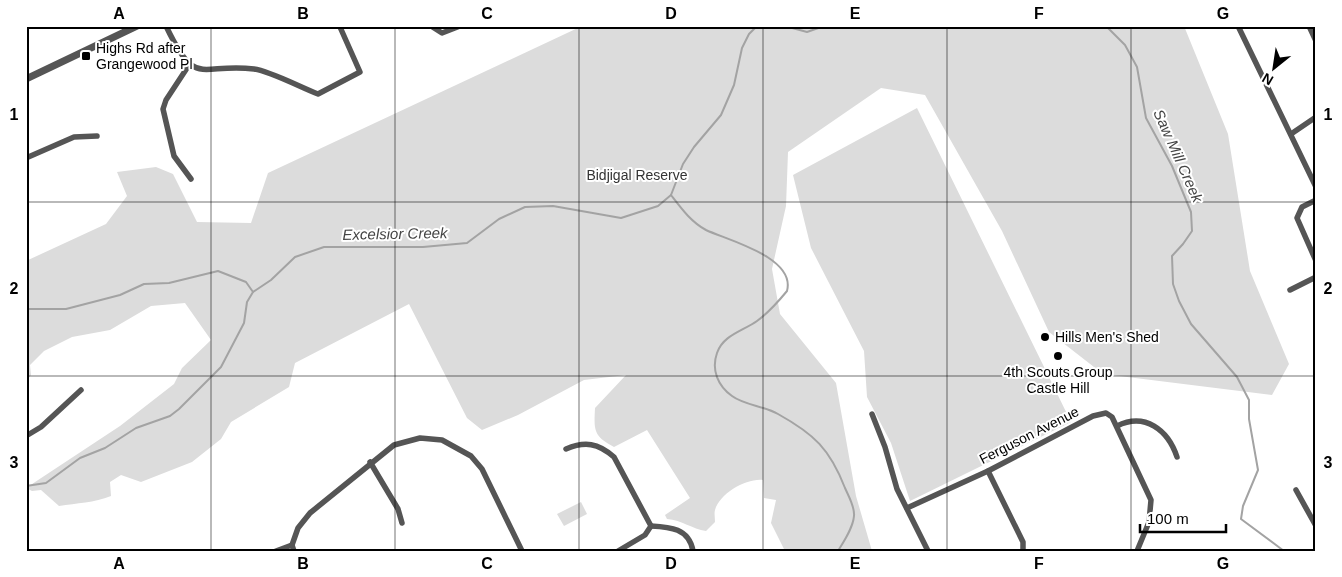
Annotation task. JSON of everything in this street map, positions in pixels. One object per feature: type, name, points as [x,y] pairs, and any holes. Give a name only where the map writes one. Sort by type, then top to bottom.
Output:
[{"type":"street","points":[[26,79],[136,26]]},
{"type":"street","points":[[166,26],[178,51],[189,65],[203,70],[255,69],[318,94],[360,72],[340,28]]},
{"type":"street","points":[[431,26],[442,33],[460,26]]},
{"type":"street","points":[[1238,26],[1316,187]]},
{"type":"street","points":[[1309,26],[1316,41]]},
{"type":"street","points":[[189,65],[166,100],[163,109],[174,156],[191,179]]},
{"type":"street","points":[[1291,134],[1316,117]]},
{"type":"street","points":[[26,158],[74,138],[97,136]]},
{"type":"street","points":[[1316,200],[1302,207],[1297,218],[1316,260]]},
{"type":"street","points":[[1290,290],[1316,277]]},
{"type":"street","points":[[26,436],[42,427],[81,390]]},
{"type":"street","name":"Ferguson Avenue","points":[[907,508],[988,471],[1100,413],[1112,416],[1117,426]]},
{"type":"street","points":[[872,414],[885,447],[897,488],[928,551]]},
{"type":"street","points":[[1137,551],[1149,522],[1151,500],[1117,426],[1125,422],[1134,422],[1156,426],[1170,440],[1177,457]]},
{"type":"street","points":[[276,551],[293,548],[298,528],[310,513],[370,462],[394,445],[420,438],[442,440],[471,456],[482,469],[522,551]]},
{"type":"street","points":[[566,449],[577,445],[590,444],[607,450],[614,457],[651,526]]},
{"type":"street","points":[[370,462],[398,510],[402,523]]},
{"type":"street","points":[[988,471],[1023,542],[1023,551]]},
{"type":"street","points":[[1296,490],[1316,526]]},
{"type":"street","points":[[618,551],[645,536],[651,526]]},
{"type":"street","points":[[651,526],[673,528],[682,532],[689,538],[693,551]]},
{"type":"green space","name":"Bidjigal Reserve","points":[[582,26],[1184,26],[1228,134],[1250,271],[1289,364],[1272,395],[1103,374],[1049,332],[1002,231],[925,95],[881,88],[788,152],[786,206],[772,269],[780,314],[836,383],[856,496],[872,551],[785,551],[771,523],[776,500],[764,498],[763,480],[749,481],[742,484],[722,498],[715,511],[715,522],[706,531],[667,519],[665,515],[690,498],[647,430],[614,447],[598,436],[596,432],[595,408],[626,375],[584,380],[518,415],[482,430],[467,418],[409,304],[295,363],[289,387],[231,422],[221,439],[192,462],[141,482],[121,475],[110,482],[111,496],[98,500],[59,506],[41,490],[32,491],[26,488],[120,426],[174,384],[182,368],[211,340],[185,303],[151,306],[110,330],[72,337],[44,351],[30,365],[31,375],[26,382],[26,261],[106,224],[127,196],[117,172],[156,167],[173,174],[197,222],[251,223],[268,173]]},
{"type":"green space","points":[[917,108],[1071,422],[910,501],[891,443],[867,397],[864,351],[811,248],[793,175]]},
{"type":"green space","points":[[581,502],[587,514],[564,526],[557,514]]},
{"type":"waterway","name":"Excelsior Creek","points":[[26,309],[66,309],[120,295],[144,284],[169,283],[218,271],[246,282],[253,292],[271,280],[295,257],[324,247],[423,247],[467,243],[499,219],[525,207],[553,206],[621,218],[658,206],[671,195],[683,164],[694,147],[721,115],[734,85],[742,48],[749,34],[757,26]]},
{"type":"waterway","name":"Excelsior Creek","points":[[785,26],[807,32],[824,26]]},
{"type":"waterway","name":"Saw Mill Creek","points":[[1106,26],[1125,45],[1137,67],[1146,118],[1172,166],[1191,212],[1192,231],[1172,256],[1173,284],[1179,301],[1191,324],[1237,377],[1249,400],[1249,419],[1258,470],[1243,506],[1241,519],[1284,551]]},
{"type":"waterway","points":[[671,195],[701,227],[771,259],[781,269],[787,279],[787,291],[773,307],[757,321],[734,334],[720,347],[715,359],[715,371],[723,387],[732,396],[772,411],[791,421],[811,436],[827,453],[839,474],[854,509],[850,530],[838,551]]},
{"type":"waterway","points":[[26,486],[46,483],[80,458],[105,448],[136,428],[170,416],[179,409],[221,367],[244,323],[247,302],[253,292]]},
{"type":"place","name":"Highs Rd after Grangewood Pl","points":[[86,56]]},
{"type":"place","name":"Hills Men's Shed","points":[[1045,337]]},
{"type":"place","name":"4th Scouts Group Castle Hill","points":[[1058,356]]}]
